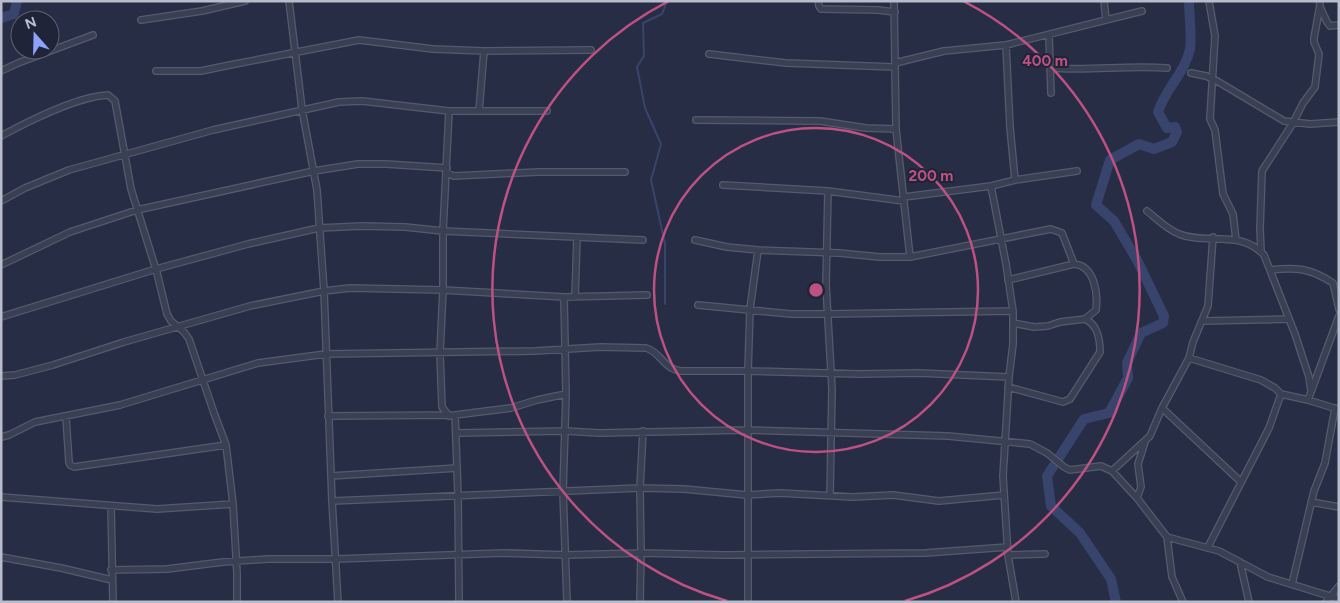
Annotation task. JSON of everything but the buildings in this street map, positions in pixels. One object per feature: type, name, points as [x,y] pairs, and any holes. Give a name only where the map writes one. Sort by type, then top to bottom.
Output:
[{"type":"street","points":[[141,20],[202,11],[245,1]]},
{"type":"street","points":[[289,1],[302,109],[318,190],[338,602]]},
{"type":"street","points":[[818,1],[818,6],[821,9],[895,12]]},
{"type":"street","points":[[894,1],[896,129],[910,256]]},
{"type":"street","points":[[1104,1],[1106,20]]},
{"type":"street","points":[[1210,1],[1215,36],[1210,119],[1214,130],[1223,194],[1233,214],[1236,240]]},
{"type":"street","points":[[1319,3],[1330,26],[1339,25]]},
{"type":"street","points":[[1261,252],[1262,168],[1275,153],[1294,123],[1303,103],[1315,87],[1319,54],[1314,38],[1319,3]]},
{"type":"street","points":[[709,54],[786,63],[895,65],[944,51],[1006,45],[1142,10]]},
{"type":"street","points":[[1,71],[93,35]]},
{"type":"street","points":[[1049,35],[1051,93]]},
{"type":"street","points":[[156,71],[211,70],[358,40],[433,49],[484,51],[591,50]]},
{"type":"street","points":[[1006,45],[1015,180]]},
{"type":"street","points":[[479,111],[484,51]]},
{"type":"street","points":[[1051,68],[1078,70],[1140,66],[1167,68]]},
{"type":"street","points":[[1191,73],[1211,78],[1284,121],[1310,124],[1339,122]]},
{"type":"street","points":[[1,136],[32,120],[71,104],[102,95],[108,95],[115,101],[126,167],[167,314],[171,321],[184,332],[188,340],[226,445],[236,561],[237,602]]},
{"type":"street","points":[[1,201],[69,170],[213,130],[302,109],[347,101],[450,111],[547,111]]},
{"type":"street","points":[[434,416],[442,406],[440,353],[443,231],[450,111]]},
{"type":"street","points":[[696,120],[820,121],[866,128],[896,129]]},
{"type":"street","points":[[1,265],[70,232],[137,210],[314,170],[358,164],[386,164],[447,170],[454,176]]},
{"type":"street","points":[[723,185],[828,191],[904,199],[1077,171]]},
{"type":"street","points":[[446,181],[454,176],[539,172],[625,172]]},
{"type":"street","points":[[991,186],[1014,323],[1008,387],[1004,495],[1008,555],[1016,602]]},
{"type":"street","points":[[828,191],[826,253],[831,374],[830,495]]},
{"type":"street","points":[[1147,211],[1179,234],[1198,238],[1236,240],[1264,255],[1304,360],[1311,391]]},
{"type":"street","points":[[1,317],[156,269],[256,242],[319,228],[405,227],[443,231],[643,240]]},
{"type":"street","points":[[695,240],[727,247],[758,250],[880,257],[910,256],[1056,229],[1062,233],[1074,264]]},
{"type":"street","points":[[575,297],[577,237]]},
{"type":"street","points":[[1112,471],[1145,442],[1154,431],[1162,408],[1188,358],[1208,306],[1213,238]]},
{"type":"street","points":[[748,602],[748,371],[750,310],[758,250]]},
{"type":"street","points":[[1008,280],[1080,264],[1088,272],[1097,293],[1096,310],[1085,319],[1041,327],[1014,323]]},
{"type":"street","points":[[1270,270],[1287,268],[1306,269],[1319,273],[1333,282],[1339,309]]},
{"type":"street","points":[[1,376],[53,365],[250,306],[324,291],[350,288],[443,290],[564,297],[647,295]]},
{"type":"street","points":[[564,297],[566,431],[563,492],[567,602]]},
{"type":"street","points":[[698,305],[791,314],[1013,311]]},
{"type":"street","points":[[1308,400],[1338,317]]},
{"type":"street","points":[[1008,387],[1063,402],[1070,399],[1100,352],[1097,331],[1092,322],[1085,319]]},
{"type":"street","points":[[1202,320],[1289,319]]},
{"type":"street","points":[[1,437],[29,424],[120,405],[258,363],[326,354],[534,351],[600,347],[646,348],[652,350],[672,370],[681,371],[1009,376]]},
{"type":"street","points":[[1188,358],[1261,380],[1281,394],[1337,409],[1325,463],[1311,502],[1292,584]]},
{"type":"street","points":[[328,416],[452,416],[511,408],[566,394]]},
{"type":"street","points":[[1208,547],[1269,428],[1281,394]]},
{"type":"street","points":[[442,406],[452,416],[456,433],[460,555],[459,602]]},
{"type":"street","points":[[1162,408],[1241,482]]},
{"type":"street","points":[[66,416],[69,462],[70,466],[74,467],[226,445]]},
{"type":"street","points":[[456,433],[749,430],[948,436],[1030,444],[1070,470],[1101,466],[1112,471],[1137,498],[1166,537],[1172,577],[1183,602]]},
{"type":"street","points":[[640,602],[640,488],[643,431]]},
{"type":"street","points":[[1137,498],[1141,487],[1138,464],[1145,442]]},
{"type":"street","points":[[331,476],[457,468]]},
{"type":"street","points":[[332,501],[640,488],[684,489],[747,495],[780,493],[853,497],[894,495],[939,500],[1004,495]]},
{"type":"street","points":[[1,497],[157,509],[232,504]]},
{"type":"street","points":[[1311,502],[1339,507]]},
{"type":"street","points":[[111,506],[113,602]]},
{"type":"street","points":[[1166,537],[1219,550],[1268,577],[1292,584],[1327,599],[1339,599]]},
{"type":"street","points":[[112,570],[167,569],[236,561],[504,553],[566,555],[641,553],[748,554],[925,552],[1008,548]]},
{"type":"street","points":[[1008,555],[1045,554]]},
{"type":"street","points":[[1,558],[53,566],[112,580]]},
{"type":"street","points":[[1240,562],[1249,602]]},
{"type":"street","points":[[1327,599],[1339,586]]},
{"type":"waterway","points":[[1,18],[14,14],[17,1]]},
{"type":"waterway","points":[[665,304],[665,244],[651,180],[661,144],[645,108],[637,67],[644,56],[643,23],[662,14],[667,1]]},
{"type":"waterway","points":[[1116,602],[1111,579],[1080,533],[1051,506],[1047,476],[1084,419],[1109,413],[1128,378],[1127,363],[1141,333],[1163,323],[1164,316],[1137,260],[1114,221],[1096,205],[1110,160],[1139,144],[1154,149],[1172,142],[1177,132],[1175,127],[1167,128],[1158,112],[1165,96],[1184,66],[1190,49],[1189,1]]}]
